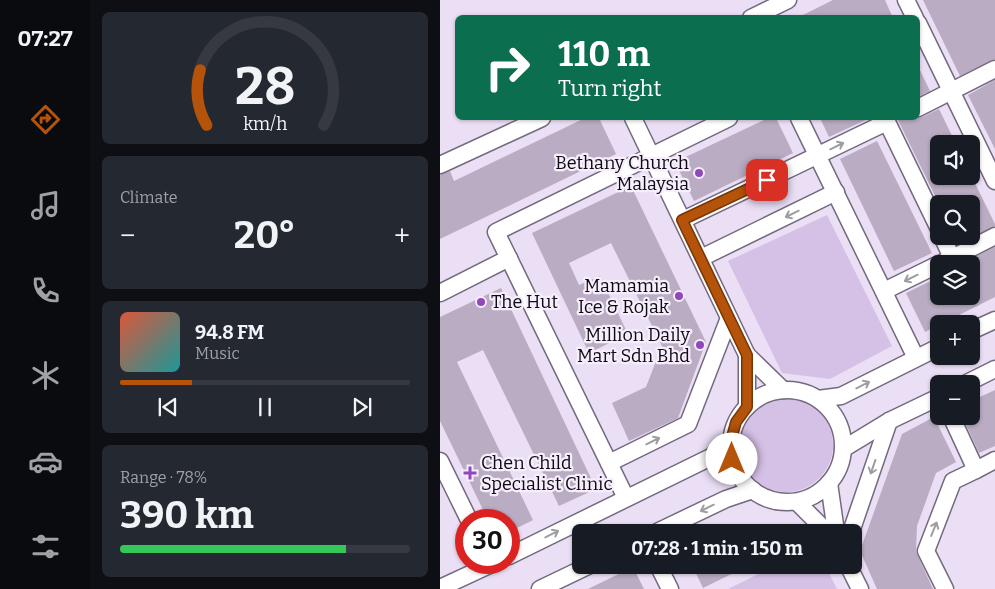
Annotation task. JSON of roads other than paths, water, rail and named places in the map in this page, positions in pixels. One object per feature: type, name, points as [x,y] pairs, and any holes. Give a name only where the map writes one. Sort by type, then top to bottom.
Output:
[{"type":"street","points":[[758,15],[788,0]]},
{"type":"street","points":[[906,0],[913,15]]},
{"type":"street","points":[[920,29],[995,181]]},
{"type":"street","points":[[920,107],[995,69]]},
{"type":"street","points":[[440,165],[538,120]]},
{"type":"street","points":[[634,120],[747,355],[783,390]]},
{"type":"street","points":[[626,498],[496,232],[725,120]]},
{"type":"street","points":[[800,120],[916,358]]},
{"type":"street","points":[[682,220],[892,120],[930,208]]},
{"type":"street","points":[[701,258],[836,192]]},
{"type":"street","points":[[958,255],[995,236]]},
{"type":"street","points":[[442,288],[509,258]]},
{"type":"street","points":[[884,291],[930,269]]},
{"type":"street","points":[[609,463],[688,424],[729,318]]},
{"type":"street","points":[[980,327],[995,320]]},
{"type":"street","points":[[818,399],[841,396],[930,351]]},
{"type":"street","points":[[747,355],[747,407]]},
{"type":"street","points":[[980,377],[995,369]]},
{"type":"street","points":[[783,390],[801,392],[818,399],[832,412],[841,430],[843,449],[839,468],[829,483],[815,495],[797,502],[774,500],[752,490],[740,476],[732,459],[731,440],[736,422],[747,407],[764,395],[783,390]]},
{"type":"street","points":[[843,449],[889,421],[930,401]]},
{"type":"street","points":[[854,524],[889,421]]},
{"type":"street","points":[[955,425],[976,470]]},
{"type":"street","points":[[520,551],[711,457],[731,440]]},
{"type":"street","points":[[945,589],[926,551],[954,481],[995,460]]},
{"type":"street","points":[[440,461],[464,509]]},
{"type":"street","points":[[829,483],[835,524]]},
{"type":"street","points":[[674,524],[726,499],[752,490]]},
{"type":"street","points":[[797,502],[819,524]]},
{"type":"street","points":[[440,588],[469,574]]},
{"type":"street","points":[[540,589],[572,574]]},
{"type":"street","points":[[662,574],[670,589]]},
{"type":"street","points":[[852,574],[860,589]]},
{"type":"place","name":"Bethany Church Malaysia","points":[[699,173]]},
{"type":"place","name":"Mamamia Ice & Rojak","points":[[679,296]]},
{"type":"place","name":"The Hut","points":[[481,302]]},
{"type":"place","name":"Million Daily Mart Sdn Bhd","points":[[700,345]]},
{"type":"place","name":"Chen Child Specialist Clinic","points":[[470,473]]}]
